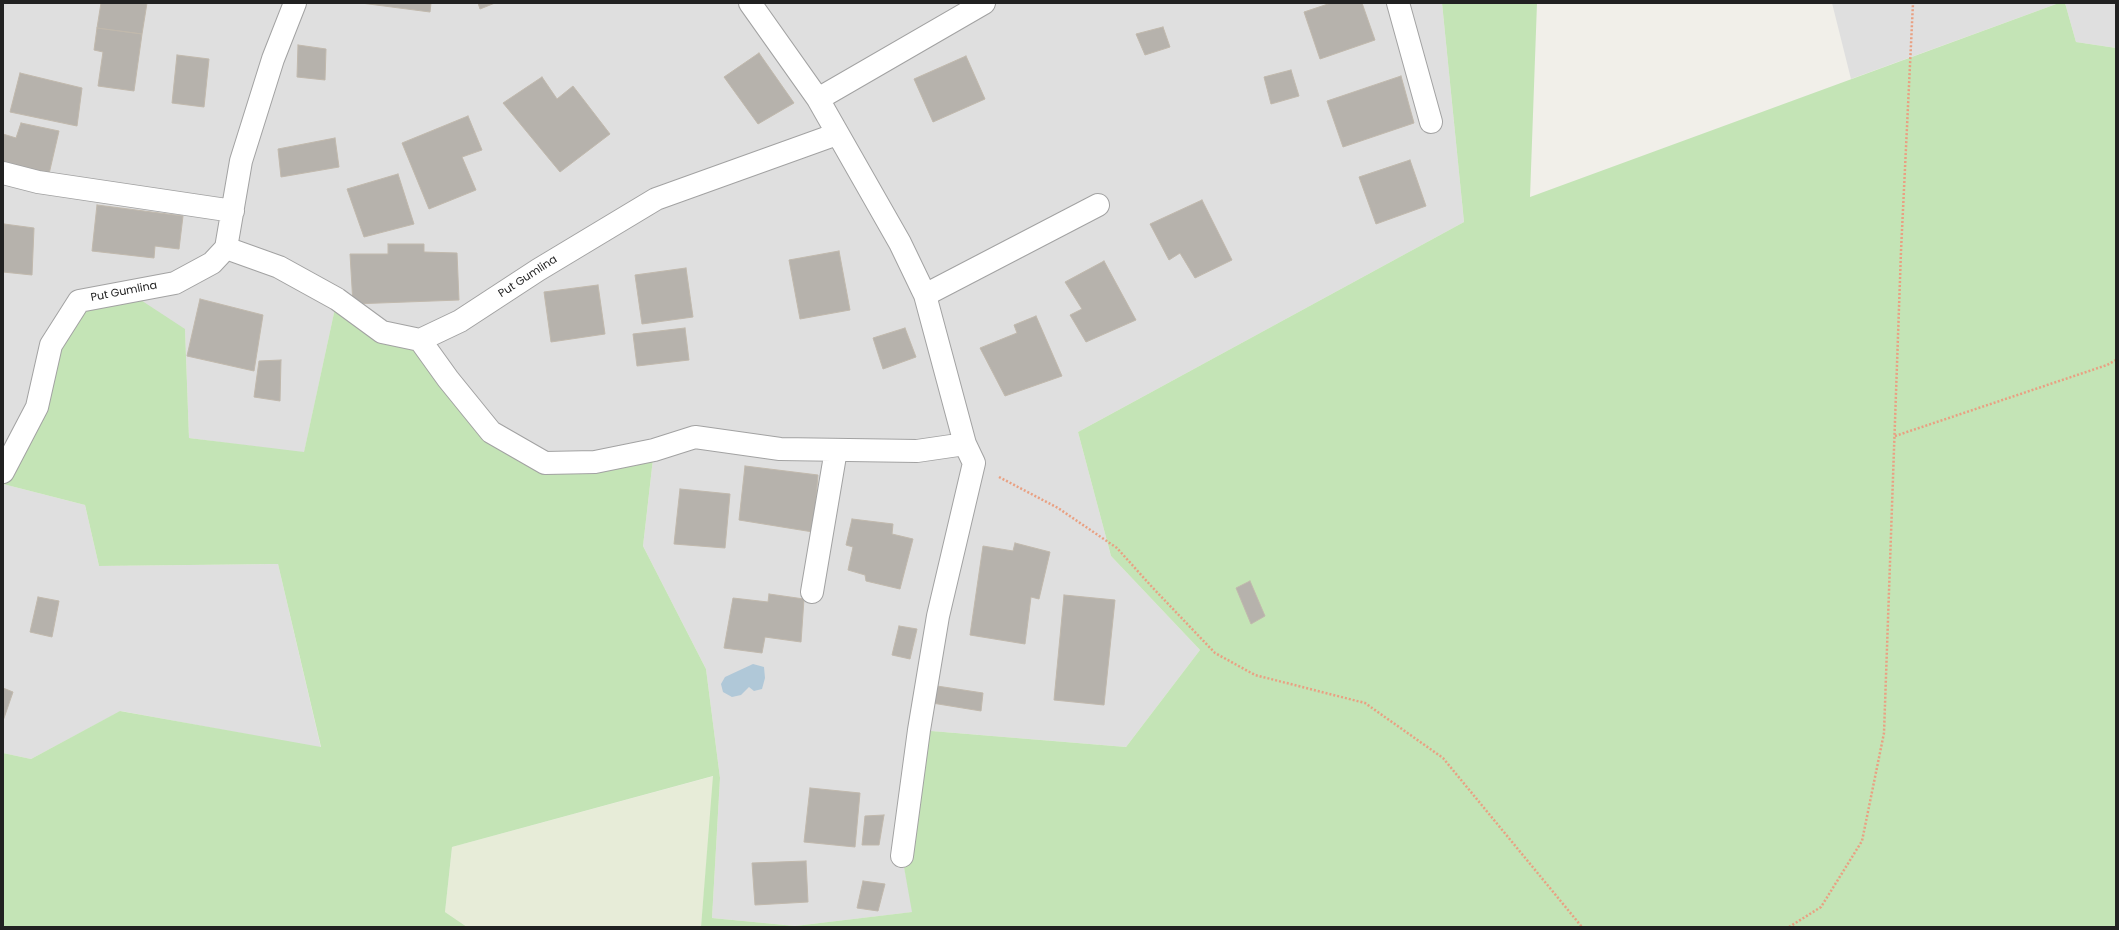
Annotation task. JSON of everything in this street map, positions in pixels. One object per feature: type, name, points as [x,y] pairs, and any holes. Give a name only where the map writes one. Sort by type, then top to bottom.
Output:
[{"type":"street","points":[[295,3],[273,59],[241,161],[226,248],[285,270],[337,299],[382,332],[420,340],[448,379],[491,432],[545,463],[595,462],[654,450],[695,438],[780,450],[917,451],[965,444]]},
{"type":"street","points":[[750,3],[818,99],[900,243],[925,295],[965,444],[974,463],[938,616],[919,730],[902,856]]},
{"type":"street","points":[[818,99],[984,3]]},
{"type":"street","points":[[1398,3],[1430,122]]},
{"type":"street","name":"Put Gumlina","points":[[420,340],[460,321],[538,270],[656,199],[837,134]]},
{"type":"street","points":[[3,173],[38,182],[233,211]]},
{"type":"street","points":[[925,295],[1098,205]]},
{"type":"street","name":"Put Gumlina","points":[[3,472],[37,407],[51,345],[79,301],[175,283],[212,263],[226,248]]},
{"type":"street","points":[[812,592],[836,450]]},
{"type":"path","points":[[1789,927],[1821,907],[1862,841],[1884,733],[1896,436],[1901,251],[1913,3]]},
{"type":"path","points":[[1896,436],[2107,365],[2116,360]]},
{"type":"path","points":[[974,463],[1058,508],[1117,548],[1215,653],[1255,675],[1364,703],[1443,758],[1582,927]]},
{"type":"shaded area","points":[[3,3],[1442,3],[1464,222],[1078,432],[1111,556],[1200,650],[1126,747],[919,730],[902,856],[913,912],[795,926],[712,918],[720,778],[706,669],[643,546],[654,450],[545,463],[337,299],[304,453],[189,438],[185,329],[3,472]]},
{"type":"shaded area","points":[[1832,3],[2059,3],[1851,79]]},
{"type":"shaded area","points":[[2065,3],[2116,3],[2116,48],[2076,42]]},
{"type":"shaded area","points":[[3,484],[85,505],[99,566],[278,564],[321,748],[121,711],[31,759],[3,753]]},
{"type":"green space","points":[[1442,3],[1537,3],[1530,197],[2059,3],[2065,3],[2076,42],[2116,48],[2116,927],[701,927],[713,776],[452,847],[445,912],[467,927],[3,927],[3,753],[31,759],[120,711],[321,747],[278,564],[99,566],[85,505],[3,484],[3,472],[79,301],[127,291],[185,329],[189,438],[304,452],[337,299],[420,340],[491,432],[545,463],[654,450],[643,546],[706,669],[720,778],[712,918],[795,926],[912,912],[902,856],[919,730],[1126,747],[1200,650],[1111,556],[1078,432],[1464,222]]},
{"type":"green space","points":[[714,776],[701,927],[467,927],[445,912],[452,847]]},
{"type":"water","points":[[753,664],[764,667],[765,678],[762,689],[754,691],[749,687],[741,695],[732,697],[723,692],[721,684],[725,677]]},
{"type":"building","points":[[101,3],[147,3],[142,34],[97,28]]},
{"type":"building","points":[[361,3],[431,3],[430,12]]},
{"type":"building","points":[[478,3],[495,3],[480,9]]},
{"type":"building","points":[[1331,3],[1362,3],[1375,40],[1320,59],[1304,12]]},
{"type":"building","points":[[1163,27],[1170,47],[1145,55],[1136,34]]},
{"type":"building","points":[[97,28],[142,34],[134,91],[98,86],[103,52],[94,50]]},
{"type":"building","points":[[298,45],[326,49],[325,80],[297,77]]},
{"type":"building","points":[[759,53],[794,103],[758,124],[724,77]]},
{"type":"building","points":[[177,55],[209,59],[204,107],[172,103]]},
{"type":"building","points":[[966,56],[985,99],[933,122],[914,79]]},
{"type":"building","points":[[1291,70],[1299,96],[1271,104],[1264,77]]},
{"type":"building","points":[[20,73],[82,88],[77,126],[10,112]]},
{"type":"building","points":[[1401,76],[1414,123],[1343,147],[1327,101]]},
{"type":"building","points":[[542,77],[557,99],[573,86],[610,134],[560,172],[503,103]]},
{"type":"building","points":[[468,116],[482,150],[462,157],[476,190],[429,209],[402,143]]},
{"type":"building","points":[[21,123],[59,131],[49,174],[3,163],[3,134],[16,138]]},
{"type":"building","points":[[335,138],[339,167],[281,177],[278,149]]},
{"type":"building","points":[[1410,160],[1426,206],[1376,224],[1359,177]]},
{"type":"building","points":[[398,174],[414,224],[364,237],[347,189]]},
{"type":"building","points":[[1202,200],[1232,260],[1195,278],[1180,253],[1169,260],[1150,224]]},
{"type":"building","points":[[97,205],[183,216],[179,249],[155,246],[154,258],[92,251]]},
{"type":"building","points":[[4,224],[34,228],[32,275],[3,272]]},
{"type":"building","points":[[388,244],[424,244],[424,252],[457,253],[459,300],[353,304],[350,254],[388,254]]},
{"type":"building","points":[[839,251],[850,310],[800,319],[789,260]]},
{"type":"building","points":[[1104,261],[1136,320],[1086,342],[1070,315],[1082,309],[1065,282]]},
{"type":"building","points":[[686,268],[693,317],[642,324],[635,275]]},
{"type":"building","points":[[598,285],[605,334],[551,342],[544,292]]},
{"type":"building","points":[[200,299],[263,315],[254,371],[187,356]]},
{"type":"building","points":[[1036,316],[1062,376],[1005,396],[980,348],[1017,333],[1014,325]]},
{"type":"building","points":[[685,328],[689,360],[637,366],[633,334]]},
{"type":"building","points":[[905,328],[916,357],[883,369],[873,338]]},
{"type":"building","points":[[281,360],[280,401],[254,397],[259,361]]},
{"type":"building","points":[[745,466],[818,475],[813,532],[739,520]]},
{"type":"building","points":[[680,489],[730,494],[725,548],[674,544]]},
{"type":"building","points":[[852,519],[893,524],[892,534],[913,539],[900,589],[866,581],[865,575],[848,570],[853,547],[846,545]]},
{"type":"building","points":[[1015,543],[1050,552],[1039,599],[1031,597],[1025,644],[970,635],[983,546],[1013,551]]},
{"type":"building","points":[[1250,581],[1265,616],[1251,624],[1236,588]]},
{"type":"building","points":[[769,594],[804,599],[801,642],[765,637],[762,653],[724,648],[733,598],[768,602]]},
{"type":"building","points":[[1064,595],[1115,600],[1104,705],[1054,700]]},
{"type":"building","points":[[38,597],[59,601],[52,637],[30,632]]},
{"type":"building","points":[[899,626],[917,629],[910,659],[892,655]]},
{"type":"building","points":[[937,686],[983,693],[981,711],[932,703]]},
{"type":"building","points":[[3,688],[13,692],[3,721]]},
{"type":"building","points":[[810,788],[860,793],[855,847],[804,842]]},
{"type":"building","points":[[884,815],[879,845],[862,845],[865,816]]},
{"type":"building","points":[[806,861],[808,902],[755,905],[752,863]]},
{"type":"building","points":[[863,881],[885,884],[878,911],[857,908]]}]
